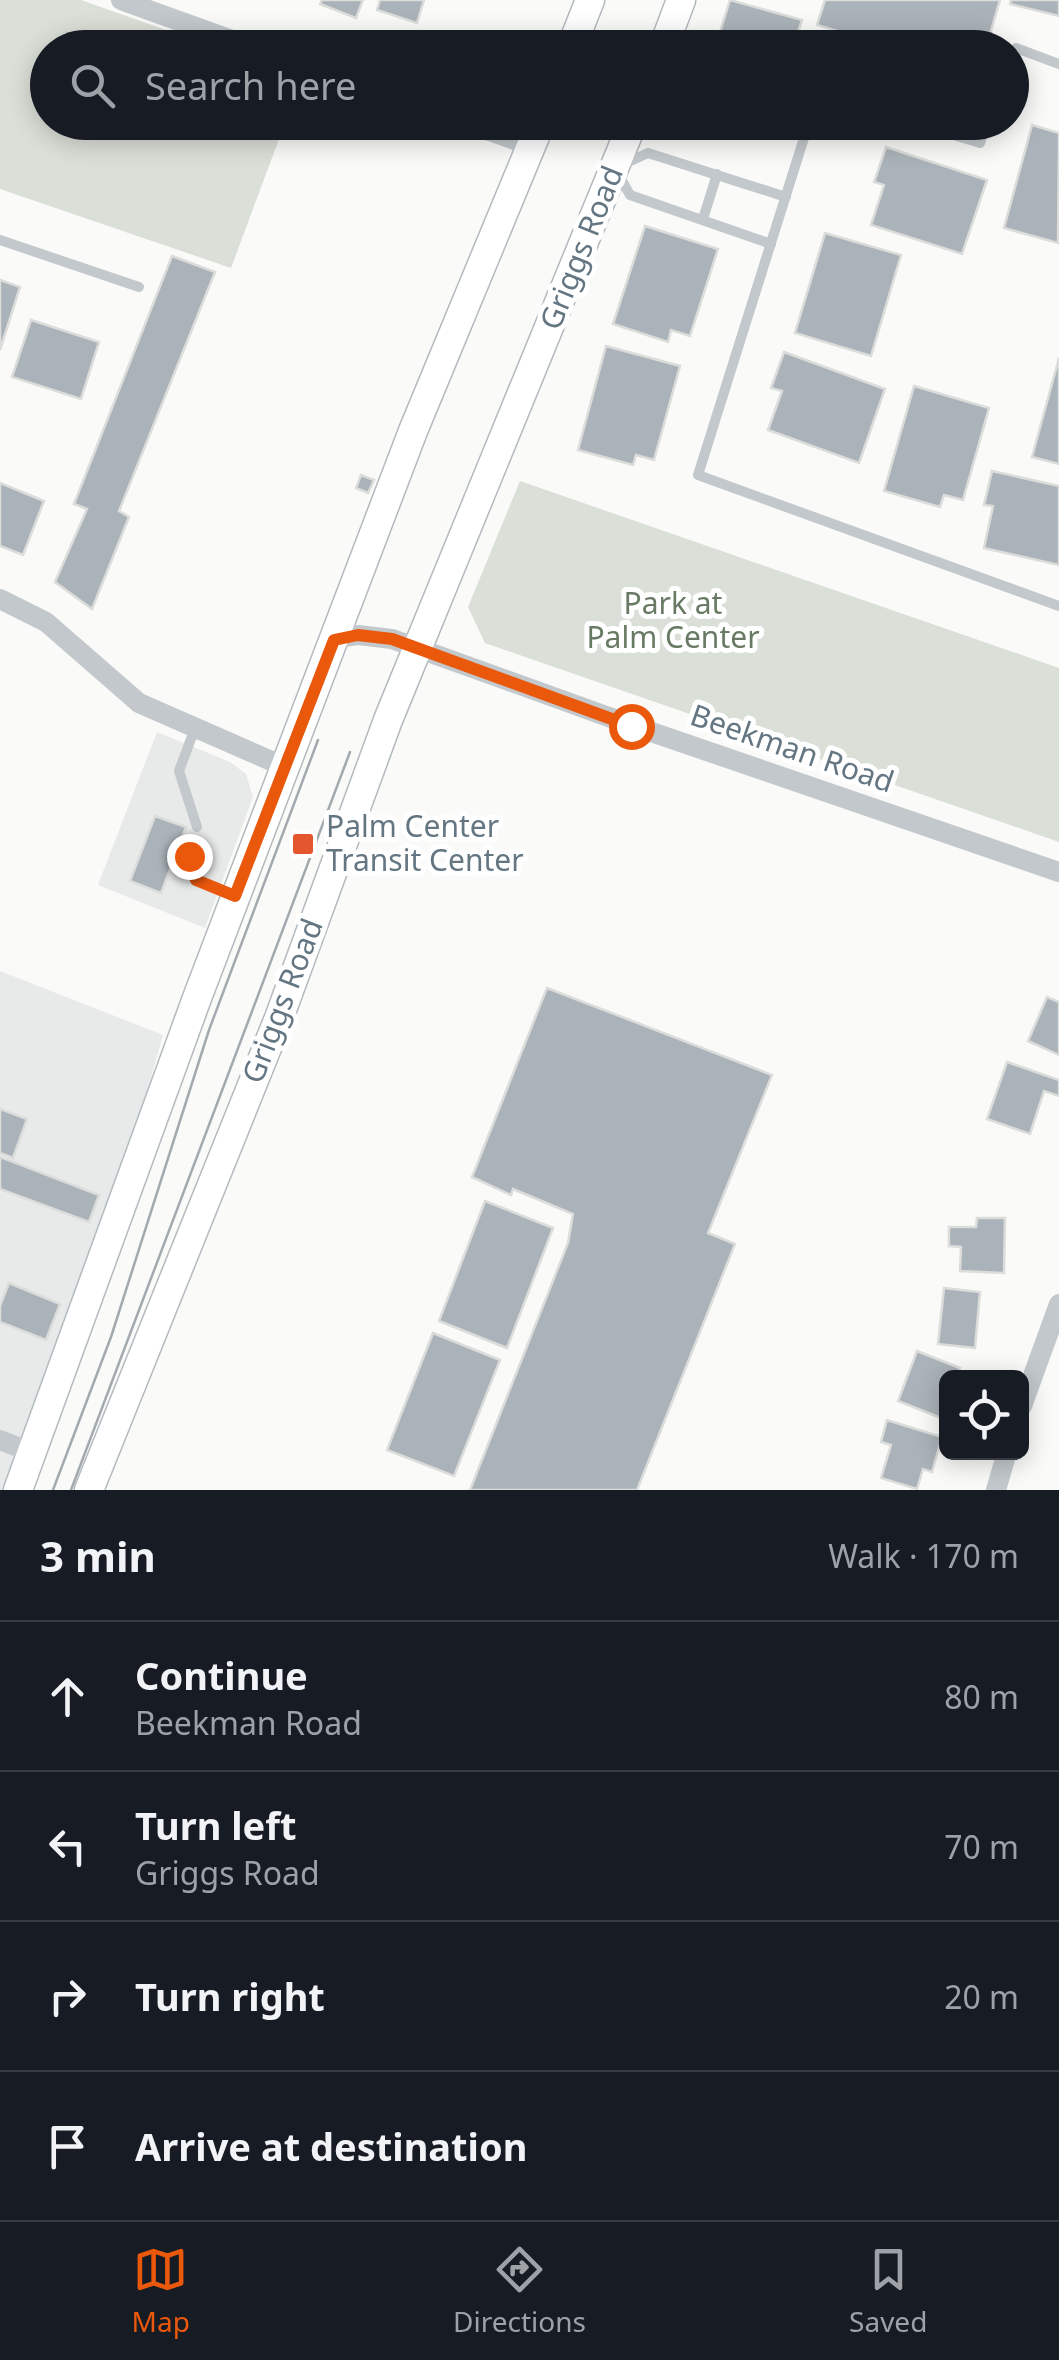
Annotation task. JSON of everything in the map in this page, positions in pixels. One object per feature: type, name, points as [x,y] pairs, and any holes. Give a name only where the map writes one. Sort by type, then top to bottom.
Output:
[{"type":"main road","points":[[578,30],[590,0]]},
{"type":"main road","points":[[670,30],[682,0]]},
{"type":"main road","points":[[18,1490],[235,896],[413,431],[534,140]]},
{"type":"main road","name":"Griggs Road","points":[[89,1490],[279,1018],[417,648],[626,140]]},
{"type":"street","points":[[121,0],[204,30]]},
{"type":"street","points":[[0,599],[46,622],[139,703],[285,768]]},
{"type":"street","name":"Beekman Road","points":[[334,640],[358,635],[392,639],[631,726],[1059,872]]},
{"type":"street","points":[[1029,1387],[1059,1304]]},
{"type":"street","points":[[0,1440],[31,1452]]},
{"type":"street","points":[[996,1490],[1004,1460]]},
{"type":"lane","points":[[1029,53],[1059,64]]},
{"type":"lane","points":[[803,140],[698,475],[1059,606]]},
{"type":"lane","points":[[771,244],[630,195],[615,168],[648,154],[786,197]]},
{"type":"lane","points":[[703,219],[717,174]]},
{"type":"lane","points":[[0,240],[139,287]]},
{"type":"lane","points":[[196,728],[179,771],[197,827]]},
{"type":"lane","points":[[189,856],[196,880],[235,896]]},
{"type":"shaded area","points":[[157,732],[230,762],[246,774],[253,797],[205,928],[98,885]]},
{"type":"shaded area","points":[[0,971],[163,1035],[139,1120],[7,1490],[0,1490]]},
{"type":"green space","points":[[0,0],[81,0],[166,30],[30,30],[30,140],[279,140],[231,268],[0,189]]},
{"type":"green space","name":"Park at Palm Center","points":[[520,481],[1059,668],[1059,842],[485,643],[468,607]]},
{"type":"building","points":[[322,0],[363,0],[356,18],[320,4]]},
{"type":"building","points":[[380,0],[424,0],[417,23],[377,10]]},
{"type":"building","points":[[730,0],[802,20],[799,30],[721,30]]},
{"type":"building","points":[[825,0],[1000,0],[991,30],[834,30],[817,25]]},
{"type":"building","points":[[1011,0],[1059,0],[1059,16],[1010,4]]},
{"type":"building","points":[[1032,125],[1059,133],[1058,243],[1004,228]]},
{"type":"building","points":[[886,147],[987,180],[962,254],[871,225],[884,185],[874,182]]},
{"type":"building","points":[[645,226],[718,249],[690,336],[671,330],[668,342],[613,324]]},
{"type":"building","points":[[825,233],[901,255],[871,356],[795,333]]},
{"type":"building","points":[[172,256],[215,272],[119,511],[129,517],[92,609],[55,582],[87,509],[74,504]]},
{"type":"building","points":[[0,280],[20,287],[0,350]]},
{"type":"building","points":[[31,320],[99,342],[81,399],[12,377]]},
{"type":"building","points":[[606,346],[680,366],[654,460],[636,455],[633,465],[578,450]]},
{"type":"building","points":[[784,352],[885,389],[859,463],[768,430],[782,391],[771,388]]},
{"type":"building","points":[[1059,358],[1059,464],[1032,457]]},
{"type":"building","points":[[914,386],[989,408],[963,500],[944,495],[940,507],[884,491]]},
{"type":"building","points":[[992,471],[1059,486],[1059,565],[984,548],[993,506],[984,505]]},
{"type":"building","points":[[361,475],[374,480],[368,493],[356,488]]},
{"type":"building","points":[[0,483],[44,501],[23,555],[0,546]]},
{"type":"building","points":[[155,816],[186,827],[161,893],[130,881]]},
{"type":"building","points":[[547,988],[772,1075],[708,1233],[735,1244],[637,1490],[470,1490],[568,1243],[573,1214],[513,1189],[511,1195],[472,1177]]},
{"type":"building","points":[[1047,997],[1059,1002],[1059,1055],[1028,1041]]},
{"type":"building","points":[[1007,1062],[1059,1080],[1059,1096],[1044,1091],[1030,1134],[987,1119]]},
{"type":"building","points":[[0,1109],[27,1119],[13,1158],[0,1153]]},
{"type":"building","points":[[0,1157],[99,1195],[89,1222],[0,1189]]},
{"type":"building","points":[[485,1201],[553,1228],[507,1348],[439,1321]]},
{"type":"building","points":[[977,1218],[1005,1218],[1004,1273],[960,1271],[961,1247],[949,1246],[949,1227],[976,1227]]},
{"type":"building","points":[[9,1283],[60,1304],[46,1340],[0,1322],[0,1306]]},
{"type":"building","points":[[944,1288],[980,1292],[975,1348],[938,1344]]},
{"type":"building","points":[[433,1333],[500,1360],[454,1476],[387,1450]]},
{"type":"building","points":[[917,1351],[960,1368],[939,1370],[939,1417],[898,1401]]},
{"type":"building","points":[[887,1420],[939,1436],[932,1472],[923,1469],[917,1489],[881,1478],[891,1445],[881,1442]]},
{"type":"tram line","points":[[53,1490],[111,1337],[209,1030],[318,740]]},
{"type":"tram line","points":[[71,1490],[350,752]]},
{"type":"place","name":"Palm Center Transit Center","points":[[303,844]]},
{"type":"route","points":[[189,856],[196,880],[235,896],[334,640],[358,635],[392,639],[631,726]]}]
